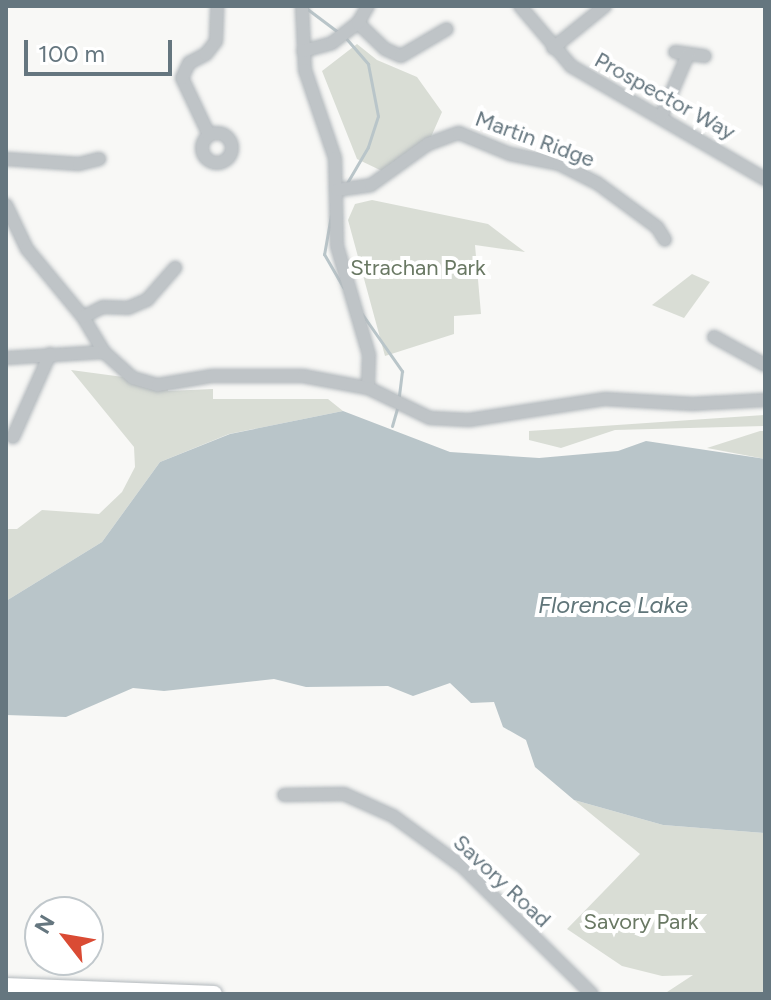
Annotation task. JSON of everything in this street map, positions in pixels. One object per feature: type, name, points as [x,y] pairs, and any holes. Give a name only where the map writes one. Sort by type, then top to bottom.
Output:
[{"type":"street","points":[[209,135],[182,78],[185,67],[216,41],[217,6]]},
{"type":"street","points":[[302,6],[303,51],[308,85],[335,158],[337,246],[369,355],[368,388]]},
{"type":"street","points":[[303,51],[332,43],[358,23],[368,6]]},
{"type":"street","name":"Prospector Way","points":[[520,6],[553,48],[587,77],[662,115],[760,175]]},
{"type":"street","points":[[553,48],[605,6]]},
{"type":"street","points":[[358,23],[385,49],[401,56],[447,29]]},
{"type":"street","points":[[662,115],[682,53],[705,56]]},
{"type":"street","name":"Martin Ridge","points":[[337,190],[371,185],[428,144],[459,133],[510,154],[559,164],[597,183],[657,227],[665,240]]},
{"type":"street","points":[[6,159],[79,164],[99,159]]},
{"type":"street","points":[[760,175],[765,161]]},
{"type":"street","points":[[6,205],[27,249],[83,317],[104,352],[133,378],[158,385],[212,376],[303,376],[368,388],[430,418],[469,420],[605,399],[693,404],[765,400]]},
{"type":"street","points":[[83,317],[103,307],[128,308],[147,300],[175,268]]},
{"type":"street","points":[[714,337],[765,365]]},
{"type":"street","points":[[6,358],[104,352]]},
{"type":"street","points":[[13,437],[50,354]]},
{"type":"street","name":"Savory Road","points":[[284,795],[344,794],[393,816],[463,867],[592,994]]},
{"type":"street","points":[[6,986],[214,994]]},
{"type":"green space","points":[[357,44],[377,60],[417,77],[442,112],[431,137],[382,171],[357,159],[322,71]]},
{"type":"green space","name":"Strachan Park","points":[[372,200],[488,224],[525,252],[475,245],[481,314],[454,316],[454,334],[385,356],[348,220],[355,204]]},
{"type":"green space","points":[[692,274],[710,282],[684,318],[652,305]]},
{"type":"green space","points":[[71,370],[168,383],[168,391],[213,389],[213,399],[328,399],[343,411],[229,434],[160,462],[102,542],[6,601],[6,529],[17,529],[42,510],[99,514],[122,492],[135,467],[134,447]]},
{"type":"green space","points":[[765,415],[765,426],[615,430],[561,448],[529,440],[529,431]]},
{"type":"green space","points":[[765,431],[765,459],[707,448]]},
{"type":"green space","name":"Savory Park","points":[[574,800],[663,825],[765,833],[765,994],[664,994],[693,975],[662,976],[622,966],[567,929],[640,854]]},
{"type":"water","name":"Florence Lake","points":[[343,411],[450,452],[539,458],[618,451],[646,441],[765,459],[765,833],[663,825],[574,800],[535,767],[526,740],[503,727],[494,702],[471,703],[450,683],[413,696],[388,686],[306,687],[274,679],[164,691],[133,688],[66,717],[6,715],[6,601],[102,542],[160,462],[230,434]]},
{"type":"waterway","points":[[306,8],[338,32]]},
{"type":"waterway","points":[[344,36],[368,64],[378,116],[368,147],[347,183]]},
{"type":"waterway","points":[[331,215],[324,254],[344,288]]},
{"type":"waterway","points":[[362,314],[402,371],[399,397]]},
{"type":"waterway","points":[[392,426],[397,408]]}]
